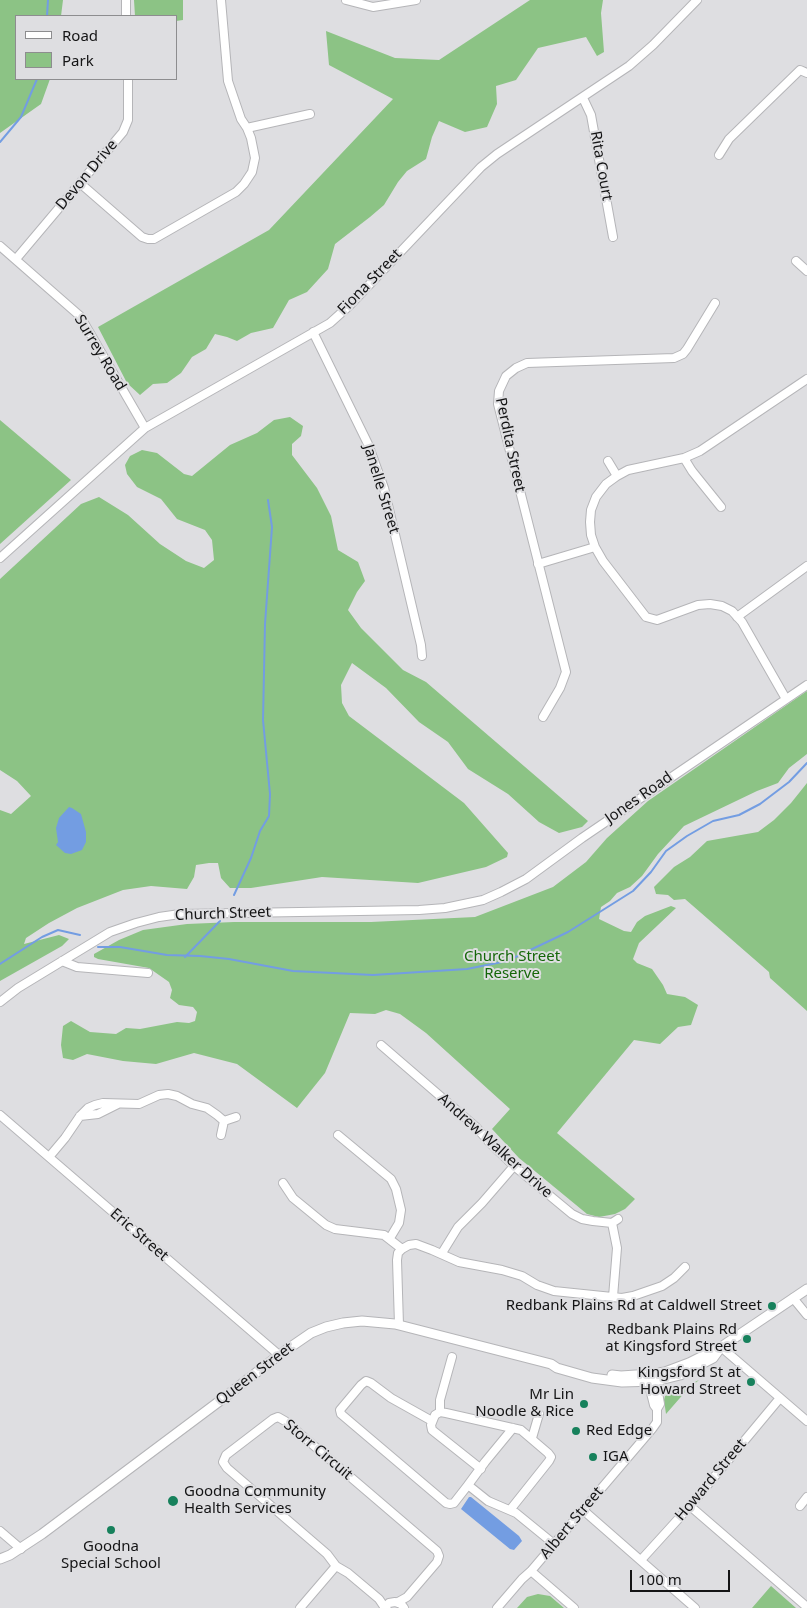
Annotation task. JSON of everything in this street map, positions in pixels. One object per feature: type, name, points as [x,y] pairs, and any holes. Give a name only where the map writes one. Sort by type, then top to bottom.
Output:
[{"type":"main road","name":"Queen Street","points":[[0,1559],[21,1549],[279,1355],[311,1333],[326,1327],[343,1323],[377,1322],[400,1325],[550,1364],[558,1363],[593,1372],[622,1376],[652,1379],[670,1378],[691,1370],[713,1358],[721,1347],[807,1289]]},
{"type":"street","points":[[126,0],[126,15]]},
{"type":"street","points":[[81,184],[142,237],[154,239],[236,192],[244,184],[252,172],[255,158],[251,138],[241,120],[228,81],[221,0]]},
{"type":"street","points":[[346,0],[373,7],[416,0]]},
{"type":"street","name":"Fiona Street","points":[[0,558],[145,428],[330,322],[350,305],[480,167],[629,66],[698,0]]},
{"type":"street","points":[[719,155],[729,139],[800,70],[807,73]]},
{"type":"street","name":"Devon Drive","points":[[16,259],[123,132],[128,120],[128,80]]},
{"type":"street","name":"Rita Court","points":[[583,98],[591,115],[613,237]]},
{"type":"street","points":[[247,128],[310,114]]},
{"type":"street","name":"Surrey Road","points":[[0,246],[80,316],[145,428]]},
{"type":"street","points":[[796,261],[807,271]]},
{"type":"street","name":"Perdita Street","points":[[543,717],[560,688],[566,672],[498,404],[499,391],[506,376],[516,368],[527,363],[674,358],[688,350],[715,302]]},
{"type":"street","name":"Janelle Street","points":[[313,332],[368,444],[384,488],[422,645],[422,656]]},
{"type":"street","points":[[786,699],[748,632],[732,611],[722,606],[710,604],[698,605],[662,619],[657,620],[646,617],[603,561],[591,535],[590,522],[596,497],[606,484],[617,476],[628,470],[684,458],[700,452],[807,379]]},
{"type":"street","points":[[684,458],[721,507]]},
{"type":"street","points":[[608,462],[617,476]]},
{"type":"street","points":[[538,564],[595,547]]},
{"type":"street","points":[[737,617],[807,566]]},
{"type":"street","name":"Jones Road","points":[[468,904],[501,892],[526,879],[590,832],[807,685]]},
{"type":"street","name":"Church Street","points":[[0,1002],[18,988],[110,932],[159,917],[188,914],[419,910],[468,904]]},
{"type":"street","points":[[62,961],[77,967],[148,973]]},
{"type":"street","name":"Andrew Walker Drive","points":[[381,1046],[476,1127],[514,1166],[572,1214],[582,1219],[615,1221],[617,1248],[613,1297]]},
{"type":"street","points":[[49,1157],[80,1116],[98,1114],[118,1104],[139,1104],[160,1095],[177,1096],[192,1104],[207,1108],[224,1121]]},
{"type":"street","name":"Eric Street","points":[[0,1115],[279,1355]]},
{"type":"street","points":[[224,1121],[236,1118]]},
{"type":"street","points":[[221,1135],[224,1121]]},
{"type":"street","points":[[338,1135],[391,1179],[396,1189],[401,1210],[399,1224],[390,1238]]},
{"type":"street","points":[[442,1253],[458,1226],[482,1203],[514,1166]]},
{"type":"street","points":[[283,1183],[293,1198],[331,1228],[380,1234],[390,1238],[402,1248]]},
{"type":"street","points":[[400,1325],[396,1260],[402,1248],[416,1244],[442,1253],[459,1262],[502,1270],[522,1276],[537,1285],[554,1291],[622,1298],[650,1290],[674,1278],[685,1267]]},
{"type":"street","points":[[794,1298],[807,1315]]},
{"type":"street","points":[[721,1347],[807,1421]]},
{"type":"street","points":[[440,1412],[440,1400],[452,1357]]},
{"type":"street","name":"Albert Street","points":[[496,1608],[531,1571],[657,1422],[657,1409],[660,1404],[652,1379]]},
{"type":"street","points":[[432,1421],[366,1381],[361,1384],[340,1410],[341,1414],[446,1504],[454,1503],[513,1428]]},
{"type":"street","name":"Howard Street","points":[[641,1560],[690,1506],[780,1398]]},
{"type":"street","points":[[481,1468],[432,1430],[432,1421],[435,1415],[440,1412],[525,1432],[548,1453],[551,1457],[549,1461],[510,1510]]},
{"type":"street","points":[[532,1438],[539,1414]]},
{"type":"street","name":"Storr Circuit","points":[[386,1606],[348,1573],[336,1566],[327,1554],[227,1468],[223,1462],[226,1456],[273,1419],[278,1417],[285,1420],[437,1550],[439,1556],[437,1562],[407,1597],[402,1606]]},
{"type":"street","points":[[468,1485],[488,1501],[516,1513],[554,1544]]},
{"type":"street","points":[[800,1506],[807,1498]]},
{"type":"street","points":[[690,1506],[807,1607]]},
{"type":"street","points":[[583,1510],[695,1608]]},
{"type":"street","points":[[0,1531],[21,1549]]},
{"type":"street","points":[[300,1608],[336,1566]]},
{"type":"street","points":[[531,1571],[574,1608]]},
{"type":"street","points":[[386,1606],[402,1606]]},
{"type":"green space","points":[[0,0],[63,0],[61,15],[15,15],[15,80],[50,80],[41,104],[0,133]]},
{"type":"green space","points":[[134,0],[183,0],[183,20],[178,21],[178,15],[135,15]]},
{"type":"green space","points":[[530,0],[603,0],[601,13],[604,52],[597,56],[586,37],[538,48],[516,80],[496,86],[497,104],[487,127],[465,132],[439,121],[426,159],[407,171],[384,205],[335,244],[328,269],[307,292],[289,300],[273,328],[251,333],[237,341],[215,334],[206,349],[192,357],[181,373],[167,383],[153,384],[140,395],[127,383],[98,327],[269,230],[393,99],[329,65],[326,31],[395,58],[439,60]]},
{"type":"green space","points":[[290,417],[303,426],[301,436],[292,444],[292,455],[317,488],[331,516],[338,550],[358,562],[365,581],[348,610],[361,628],[403,670],[426,682],[588,821],[582,827],[559,833],[539,822],[508,794],[468,769],[448,742],[419,722],[386,688],[352,663],[341,685],[342,703],[349,716],[464,803],[508,853],[507,857],[486,867],[418,883],[322,877],[251,888],[230,888],[221,878],[218,863],[196,865],[194,877],[187,889],[151,886],[123,890],[77,908],[49,923],[26,938],[24,944],[59,935],[69,939],[62,946],[0,981],[0,810],[11,814],[31,796],[17,781],[0,770],[0,579],[81,504],[99,497],[128,515],[160,544],[186,561],[204,568],[214,560],[212,540],[205,530],[177,519],[161,499],[137,487],[127,474],[125,465],[130,456],[142,450],[157,453],[184,474],[192,476],[230,445],[257,433],[274,420]]},
{"type":"green space","points":[[0,420],[71,480],[0,544]]},
{"type":"green space","name":"Church Street Reserve","points":[[807,691],[807,754],[789,768],[778,783],[684,826],[658,854],[642,876],[630,887],[617,893],[601,907],[599,919],[624,931],[631,932],[637,922],[645,916],[671,906],[676,908],[639,943],[633,959],[637,963],[652,969],[667,994],[685,997],[698,1005],[691,1025],[678,1027],[660,1044],[634,1040],[557,1133],[635,1199],[625,1209],[615,1214],[599,1217],[587,1214],[519,1158],[492,1129],[510,1109],[426,1033],[400,1014],[386,1010],[375,1014],[350,1013],[325,1073],[297,1108],[237,1064],[194,1053],[156,1064],[123,1061],[87,1054],[73,1060],[63,1058],[61,1045],[63,1026],[71,1021],[90,1032],[116,1034],[126,1028],[140,1029],[177,1022],[189,1023],[195,1021],[197,1012],[193,1007],[179,1005],[170,998],[172,990],[169,982],[149,968],[94,957],[94,954],[119,940],[143,930],[187,924],[371,922],[475,917],[553,887],[586,862],[607,838],[648,801]]},
{"type":"green space","points":[[807,783],[807,1011],[770,978],[769,972],[685,899],[674,900],[668,895],[656,894],[654,887],[674,867],[690,857],[707,841],[758,832],[774,820],[791,803]]},
{"type":"green space","points":[[699,1380],[686,1391],[666,1414],[665,1396]]},
{"type":"green space","points":[[771,1586],[796,1608],[752,1608]]},
{"type":"green space","points":[[538,1594],[550,1596],[564,1608],[517,1608],[527,1597]]},
{"type":"water","points":[[69,807],[81,814],[86,832],[86,842],[82,850],[71,854],[65,853],[56,845],[58,842],[56,828],[59,818]]},
{"type":"water","points":[[469,1497],[519,1536],[522,1541],[514,1550],[510,1549],[461,1509]]},
{"type":"waterway","points":[[47,15],[48,0]]},
{"type":"waterway","points":[[0,142],[21,117],[37,80]]},
{"type":"waterway","points":[[234,895],[251,858],[260,831],[269,816],[270,794],[263,720],[265,624],[272,527],[268,500]]},
{"type":"waterway","points":[[98,947],[120,947],[167,955],[229,959],[293,971],[373,975],[467,969],[507,961],[568,932],[633,891],[651,872],[666,851],[713,821],[739,815],[760,804],[789,782],[807,763]]},
{"type":"waterway","points":[[185,957],[220,921]]},
{"type":"waterway","points":[[0,964],[42,937],[58,930],[80,935]]},
{"type":"place","name":"Redbank Plains Rd at Caldwell Street","points":[[772,1306]]},
{"type":"place","name":"Redbank Plains Rd at Kingsford Street","points":[[747,1339]]},
{"type":"place","name":"Kingsford St at Howard Street","points":[[751,1382]]},
{"type":"place","name":"Mr Lin Noodle & Rice","points":[[584,1404]]},
{"type":"place","name":"Red Edge","points":[[576,1431]]},
{"type":"place","name":"IGA","points":[[593,1457]]},
{"type":"place","name":"Goodna Community Health Services","points":[[173,1501]]},
{"type":"place","name":"Goodna Special School","points":[[111,1530]]}]
